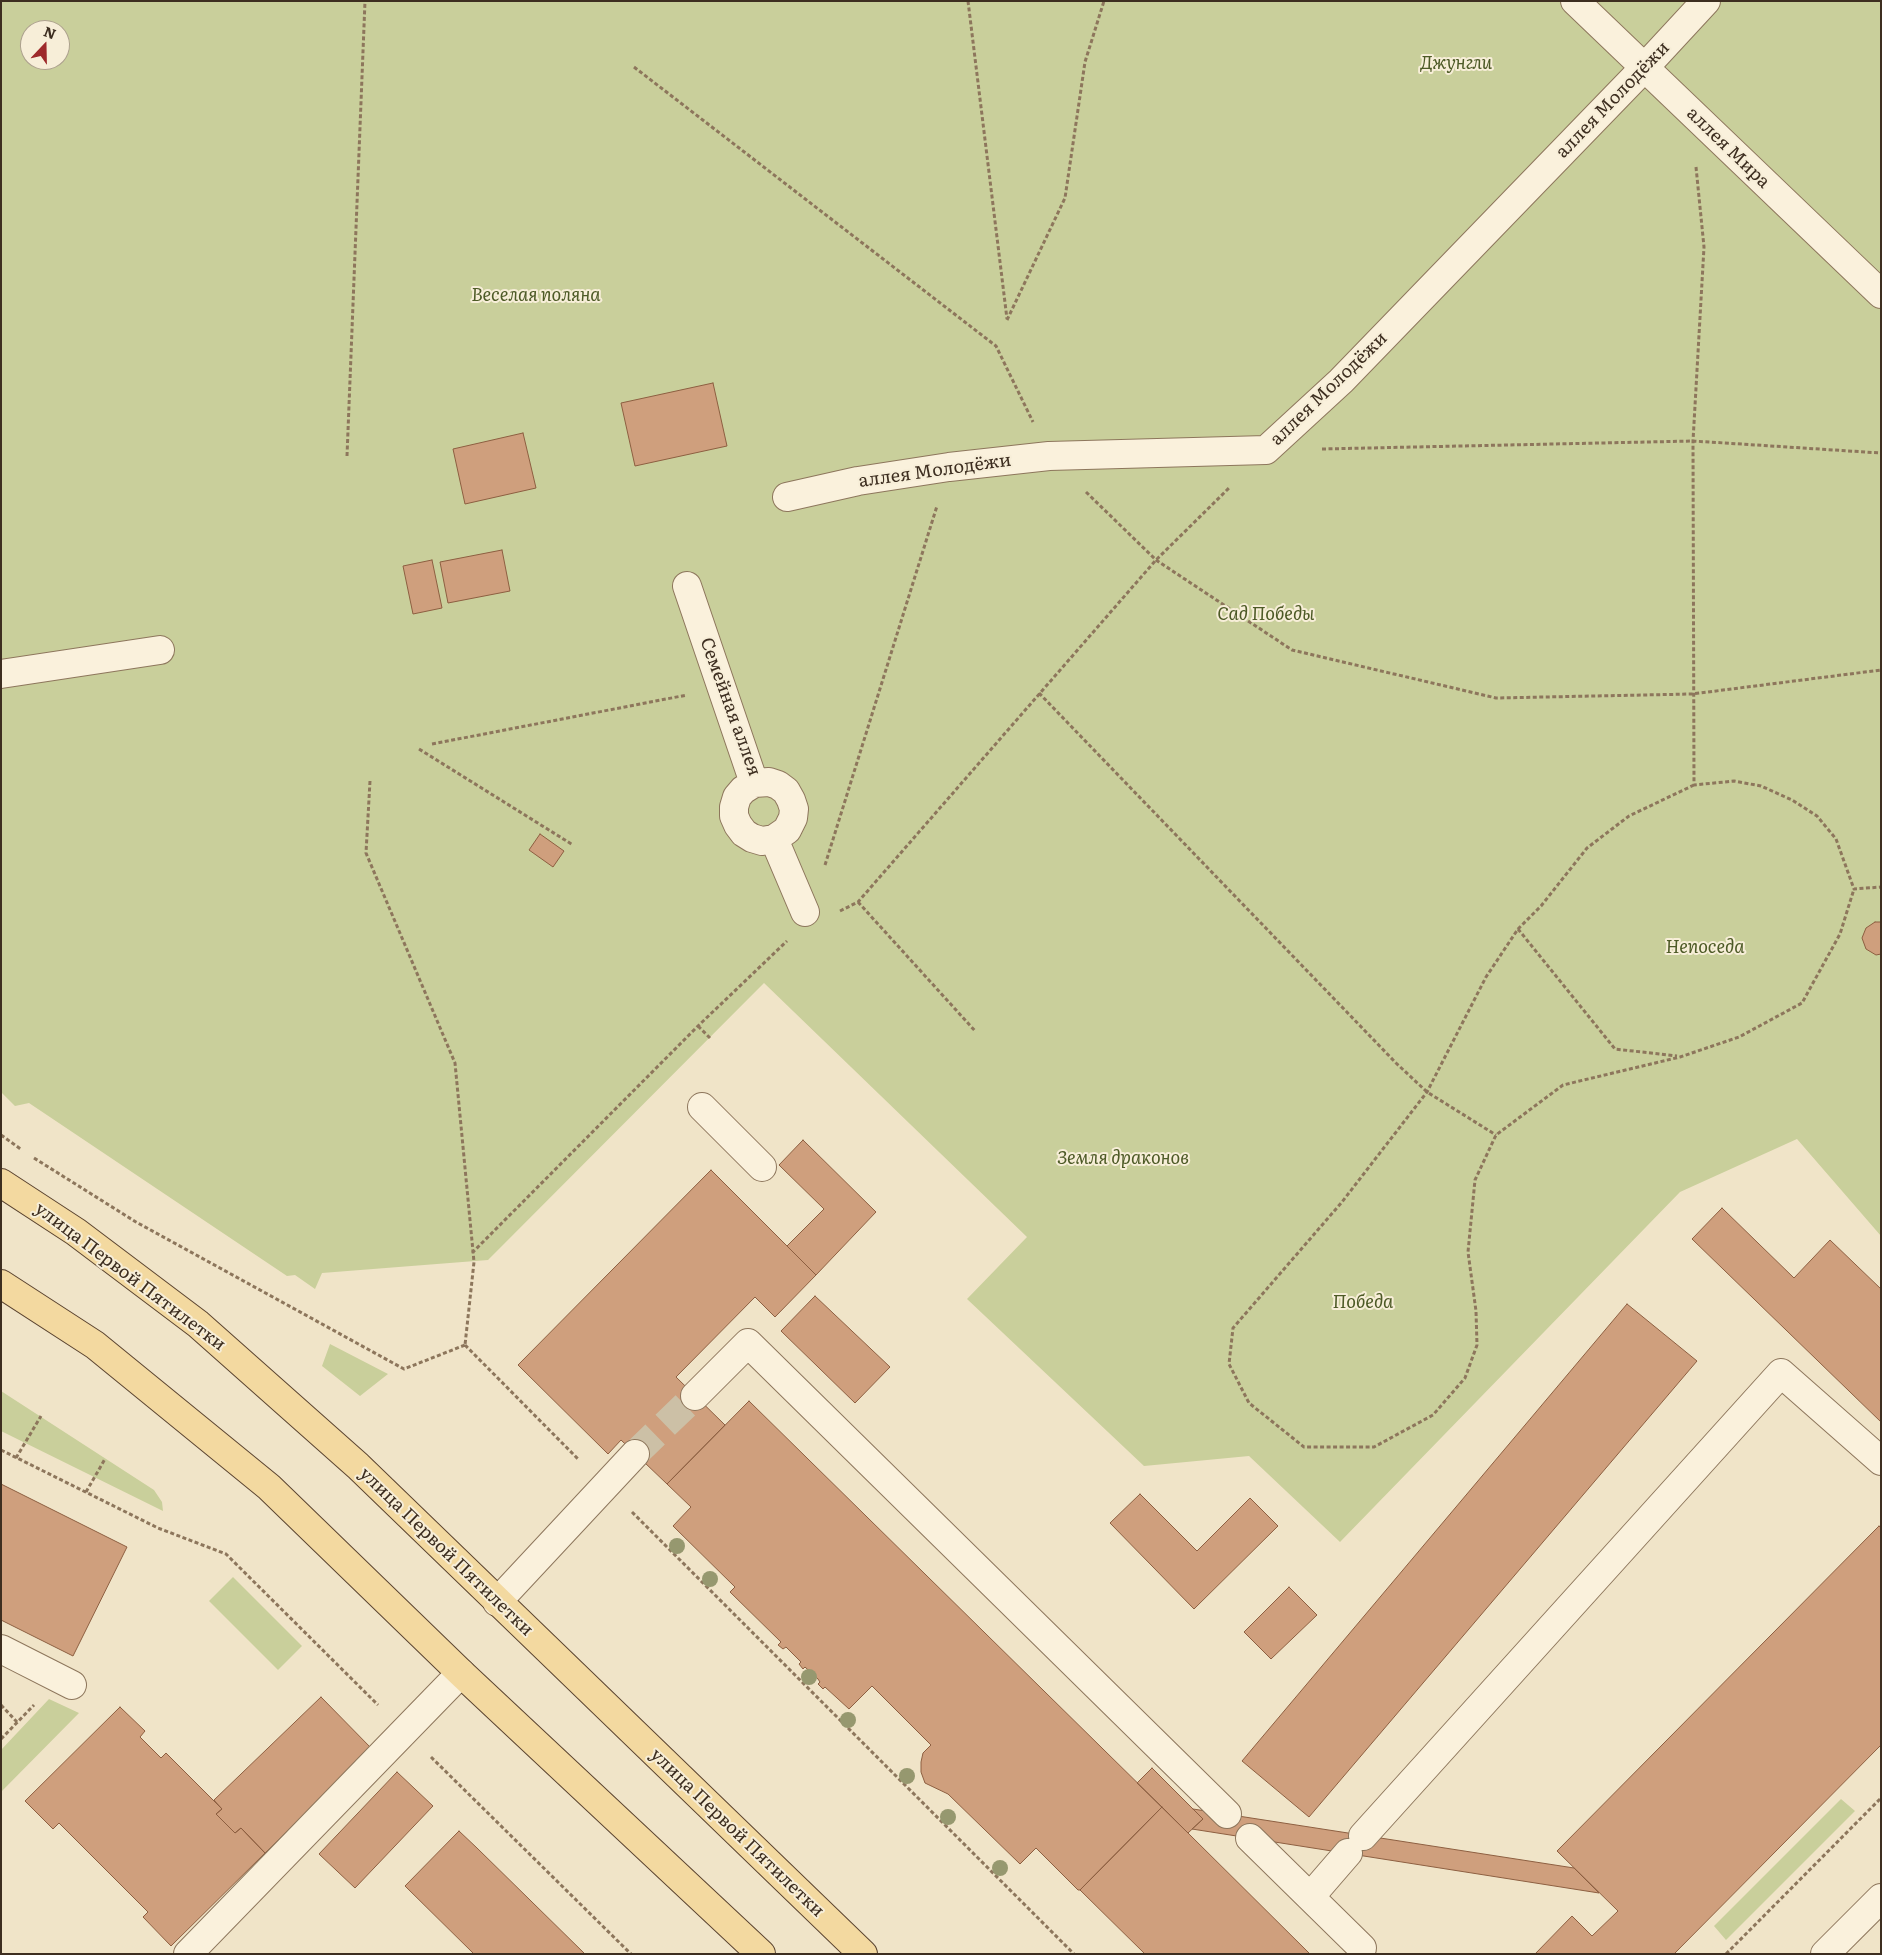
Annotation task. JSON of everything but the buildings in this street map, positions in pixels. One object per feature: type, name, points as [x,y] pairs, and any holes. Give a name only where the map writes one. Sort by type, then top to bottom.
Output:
[{"type":"main road","name":"улица Первой Пятилетки","points":[[1,1183],[76,1232],[198,1324],[358,1466],[863,1954]]},
{"type":"main road","points":[[1,1284],[94,1345],[269,1487],[461,1673],[761,1954]]},
{"type":"street","name":"аллея Мира","points":[[1575,1],[1881,294]]},
{"type":"street","name":"аллея Молодёжи","points":[[787,497],[858,481],[949,467],[1049,456],[1266,450],[1341,381],[1644,68],[1706,1]]},
{"type":"street","name":"Семейная аллея","points":[[687,586],[754,783],[769,782],[778,786],[786,791],[791,800],[794,809],[793,818],[787,830],[774,839]]},
{"type":"street","points":[[1,674],[160,650]]},
{"type":"street","points":[[754,783],[743,790],[737,797],[734,806],[734,816],[744,833],[752,838],[762,841],[774,839],[805,912]]},
{"type":"street","points":[[702,1107],[762,1167]]},
{"type":"street","points":[[695,1396],[748,1343],[1226,1814]]},
{"type":"street","points":[[1310,1897],[1781,1373],[1881,1461]]},
{"type":"street","points":[[498,1602],[635,1454]]},
{"type":"street","points":[[1,1649],[66,1681]]},
{"type":"street","points":[[188,1954],[461,1673]]},
{"type":"street","points":[[1250,1838],[1362,1948]]},
{"type":"street","points":[[1826,1954],[1881,1898]]},
{"type":"path","points":[[347,456],[365,1]]},
{"type":"path","points":[[968,1],[1007,320],[1065,198],[1085,62],[1104,1]]},
{"type":"path","points":[[634,67],[996,346],[1049,456],[1156,560],[1292,650],[1496,698],[1692,694],[1881,670]]},
{"type":"path","points":[[1690,112],[1704,247],[1693,441],[1692,694],[1694,785]]},
{"type":"path","points":[[834,914],[858,902],[1156,560],[1266,450],[1693,441],[1881,453]]},
{"type":"path","points":[[472,1254],[698,1026],[793,934],[825,868],[949,467]]},
{"type":"path","points":[[432,744],[721,689]]},
{"type":"path","points":[[1039,693],[1396,1063],[1427,1092],[1496,1135]]},
{"type":"path","points":[[419,749],[573,845]]},
{"type":"path","points":[[370,781],[366,853],[455,1063],[474,1262],[465,1345]]},
{"type":"path","points":[[1734,781],[1761,786],[1792,800],[1818,816],[1836,839],[1854,889],[1840,934],[1802,1003],[1739,1037],[1680,1057],[1563,1085],[1496,1135],[1475,1180],[1468,1252],[1476,1311],[1477,1345],[1465,1378],[1433,1415],[1374,1447],[1304,1447],[1249,1403],[1229,1364],[1233,1328],[1342,1202],[1427,1092],[1486,977],[1518,929],[1541,906],[1587,848],[1629,816],[1694,785],[1734,781]]},
{"type":"path","points":[[1854,889],[1881,887]]},
{"type":"path","points":[[858,902],[976,1032]]},
{"type":"path","points":[[1518,929],[1616,1049],[1680,1057]]},
{"type":"path","points":[[698,1026],[710,1038]]},
{"type":"path","points":[[1,1136],[136,1222],[404,1369],[465,1345]]},
{"type":"path","points":[[465,1345],[1074,1954]]},
{"type":"path","points":[[16,1458],[41,1416]]},
{"type":"path","points":[[1,1450],[158,1528],[226,1554],[631,1954]]},
{"type":"path","points":[[86,1492],[105,1459]]},
{"type":"path","points":[[1,1739],[17,1722],[66,1681]]},
{"type":"path","points":[[1,1705],[17,1722]]},
{"type":"path","points":[[1726,1954],[1881,1798]]},
{"type":"green space","name":"Сад Победы","points":[[1,1],[1881,1],[1881,1236],[1797,1139],[1680,1192],[1340,1542],[1249,1456],[1144,1466],[967,1299],[1027,1237],[764,983],[488,1260],[322,1273],[315,1289],[295,1275],[287,1276],[29,1103],[15,1106],[1,1092]]},
{"type":"green space","points":[[330,1344],[388,1374],[360,1396],[322,1366]]},
{"type":"green space","points":[[1,1391],[154,1490],[162,1502],[163,1511],[1,1431]]},
{"type":"green space","points":[[233,1577],[302,1646],[278,1670],[209,1601]]},
{"type":"green space","points":[[49,1699],[79,1713],[1,1792],[1,1750]]},
{"type":"green space","points":[[1841,1799],[1855,1811],[1726,1940],[1714,1926]]},
{"type":"tunnel","points":[[635,1454],[695,1396]]},
{"type":"park label","name":"Джунгли","points":[[1456,64]]},
{"type":"park label","name":"Веселая поляна","points":[[536,296]]},
{"type":"park label","name":"Непоседа","points":[[1705,948]]},
{"type":"park label","name":"Земля драконов","points":[[1123,1159]]},
{"type":"park label","name":"Победа","points":[[1363,1303]]}]
